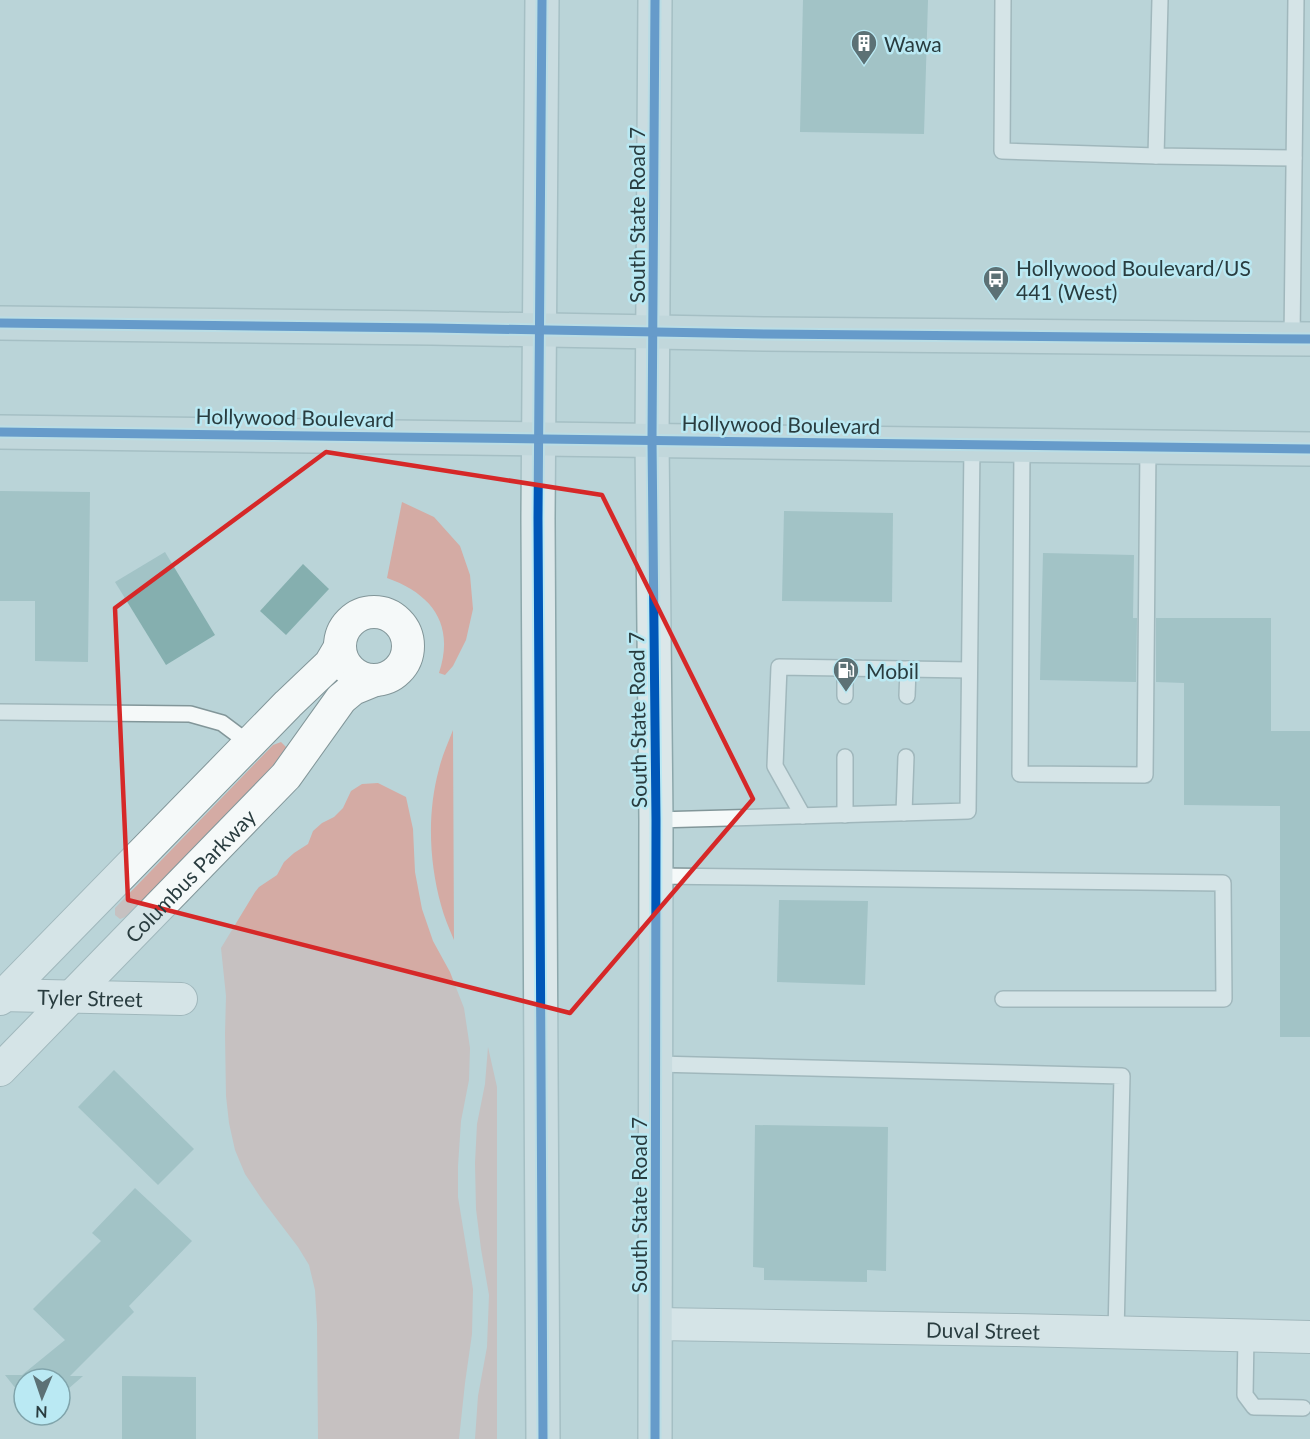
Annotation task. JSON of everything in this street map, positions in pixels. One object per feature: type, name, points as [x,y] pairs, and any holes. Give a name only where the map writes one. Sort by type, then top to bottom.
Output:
[{"type":"highway","points":[[0,323],[1301,339]]},
{"type":"highway","name":"Hollywood Boulevard","points":[[0,432],[1310,449]]},
{"type":"main road","points":[[542,0],[538,438],[543,1439]]},
{"type":"main road","name":"South State Road 7","points":[[655,0],[652,440],[657,1064],[655,1439]]},
{"type":"street","points":[[1,997],[330,664],[340,647],[342,634],[350,623],[361,615],[374,612],[387,615],[398,622],[406,633],[409,646],[406,659],[399,670],[388,677],[375,680],[362,678],[351,671],[343,660],[340,647]]},
{"type":"street","name":"Columbus Parkway","points":[[0,1070],[286,776],[341,699],[353,689],[375,680]]},
{"type":"street","name":"Tyler Street","points":[[1,997],[181,999]]},
{"type":"street","name":"Duval Street","points":[[656,1324],[1310,1337]]},
{"type":"lane","points":[[1003,0],[1002,151],[1294,159]]},
{"type":"lane","points":[[1156,156],[1160,0]]},
{"type":"lane","points":[[1296,0],[1294,159],[1301,339]]},
{"type":"lane","points":[[656,820],[968,811],[972,445]]},
{"type":"lane","points":[[1022,446],[1020,774],[1133,775],[1145,775],[1148,447]]},
{"type":"lane","points":[[803,816],[775,766],[779,667],[969,670]]},
{"type":"lane","points":[[845,668],[845,696]]},
{"type":"lane","points":[[907,696],[908,669]]},
{"type":"lane","points":[[0,712],[190,714],[222,723],[250,744]]},
{"type":"lane","points":[[845,757],[845,814]]},
{"type":"lane","points":[[904,813],[906,757]]},
{"type":"lane","points":[[656,876],[1223,883],[1224,999],[1003,999]]},
{"type":"lane","points":[[657,1064],[1122,1076],[1116,1333]]},
{"type":"lane","points":[[1246,1335],[1245,1395],[1254,1407],[1303,1408]]},
{"type":"highlighted area","points":[[326,452],[602,495],[753,799],[570,1013],[128,900],[115,608]]},
{"type":"shaded area","points":[[402,502],[434,517],[460,546],[470,575],[473,609],[466,640],[453,666],[445,675],[439,673],[444,640],[436,613],[416,593],[387,578]]},
{"type":"shaded area","points":[[453,730],[454,940],[437,888],[431,837],[435,786]]},
{"type":"shaded area","points":[[281,742],[286,747],[286,755],[128,916],[120,919],[115,915],[115,908],[273,745]]},
{"type":"shaded area","points":[[378,783],[406,797],[413,829],[415,872],[422,909],[433,941],[450,972],[464,1008],[470,1048],[469,1080],[461,1121],[458,1197],[473,1289],[472,1334],[459,1439],[318,1439],[317,1324],[315,1290],[309,1265],[245,1174],[235,1150],[229,1123],[226,1096],[226,996],[221,948],[259,887],[277,875],[284,862],[308,844],[313,831],[343,808],[351,791],[362,784]]},
{"type":"shaded area","points":[[488,1047],[497,1087],[497,1439],[475,1439],[478,1396],[487,1347],[489,1295],[476,1209],[475,1163],[477,1124],[485,1084]]},
{"type":"building","name":"Wawa","points":[[803,0],[928,0],[924,134],[800,132]]},
{"type":"building","points":[[0,491],[90,492],[88,662],[35,661],[35,601],[0,601]]},
{"type":"building","points":[[784,511],[893,513],[892,602],[782,601]]},
{"type":"building","points":[[165,552],[215,635],[166,665],[115,582]]},
{"type":"building","points":[[1043,553],[1134,555],[1133,618],[1137,618],[1136,682],[1040,680]]},
{"type":"building","points":[[303,564],[329,589],[286,635],[260,611]]},
{"type":"building","points":[[1156,618],[1271,618],[1271,731],[1310,731],[1310,1037],[1280,1037],[1280,806],[1184,805],[1184,683],[1156,682]]},
{"type":"building","points":[[779,900],[868,901],[865,985],[777,982]]},
{"type":"building","points":[[114,1070],[194,1149],[158,1185],[78,1107]]},
{"type":"building","points":[[755,1125],[888,1127],[886,1271],[867,1270],[867,1282],[764,1280],[764,1268],[753,1267]]},
{"type":"building","points":[[135,1188],[192,1241],[129,1306],[134,1312],[72,1374],[72,1367],[32,1367],[65,1340],[33,1309],[101,1241],[92,1233]]},
{"type":"building","points":[[5,1375],[12,1375],[12,1384]]},
{"type":"building","points":[[72,1376],[83,1376],[72,1386]]},
{"type":"building","points":[[122,1376],[196,1377],[196,1439],[122,1439]]},
{"type":"cycle path","points":[[542,0],[538,518],[543,1439]]},
{"type":"cycle path","points":[[655,0],[652,440],[656,820],[655,1439]]},
{"type":"cycle path","points":[[0,323],[1310,339]]},
{"type":"cycle path","points":[[0,432],[1310,449]]},
{"type":"place","name":"Wawa","points":[[864,66]]},
{"type":"place","name":"Hollywood Boulevard/US 441 (West)","points":[[996,302]]},
{"type":"place","name":"Mobil","points":[[846,693]]}]
